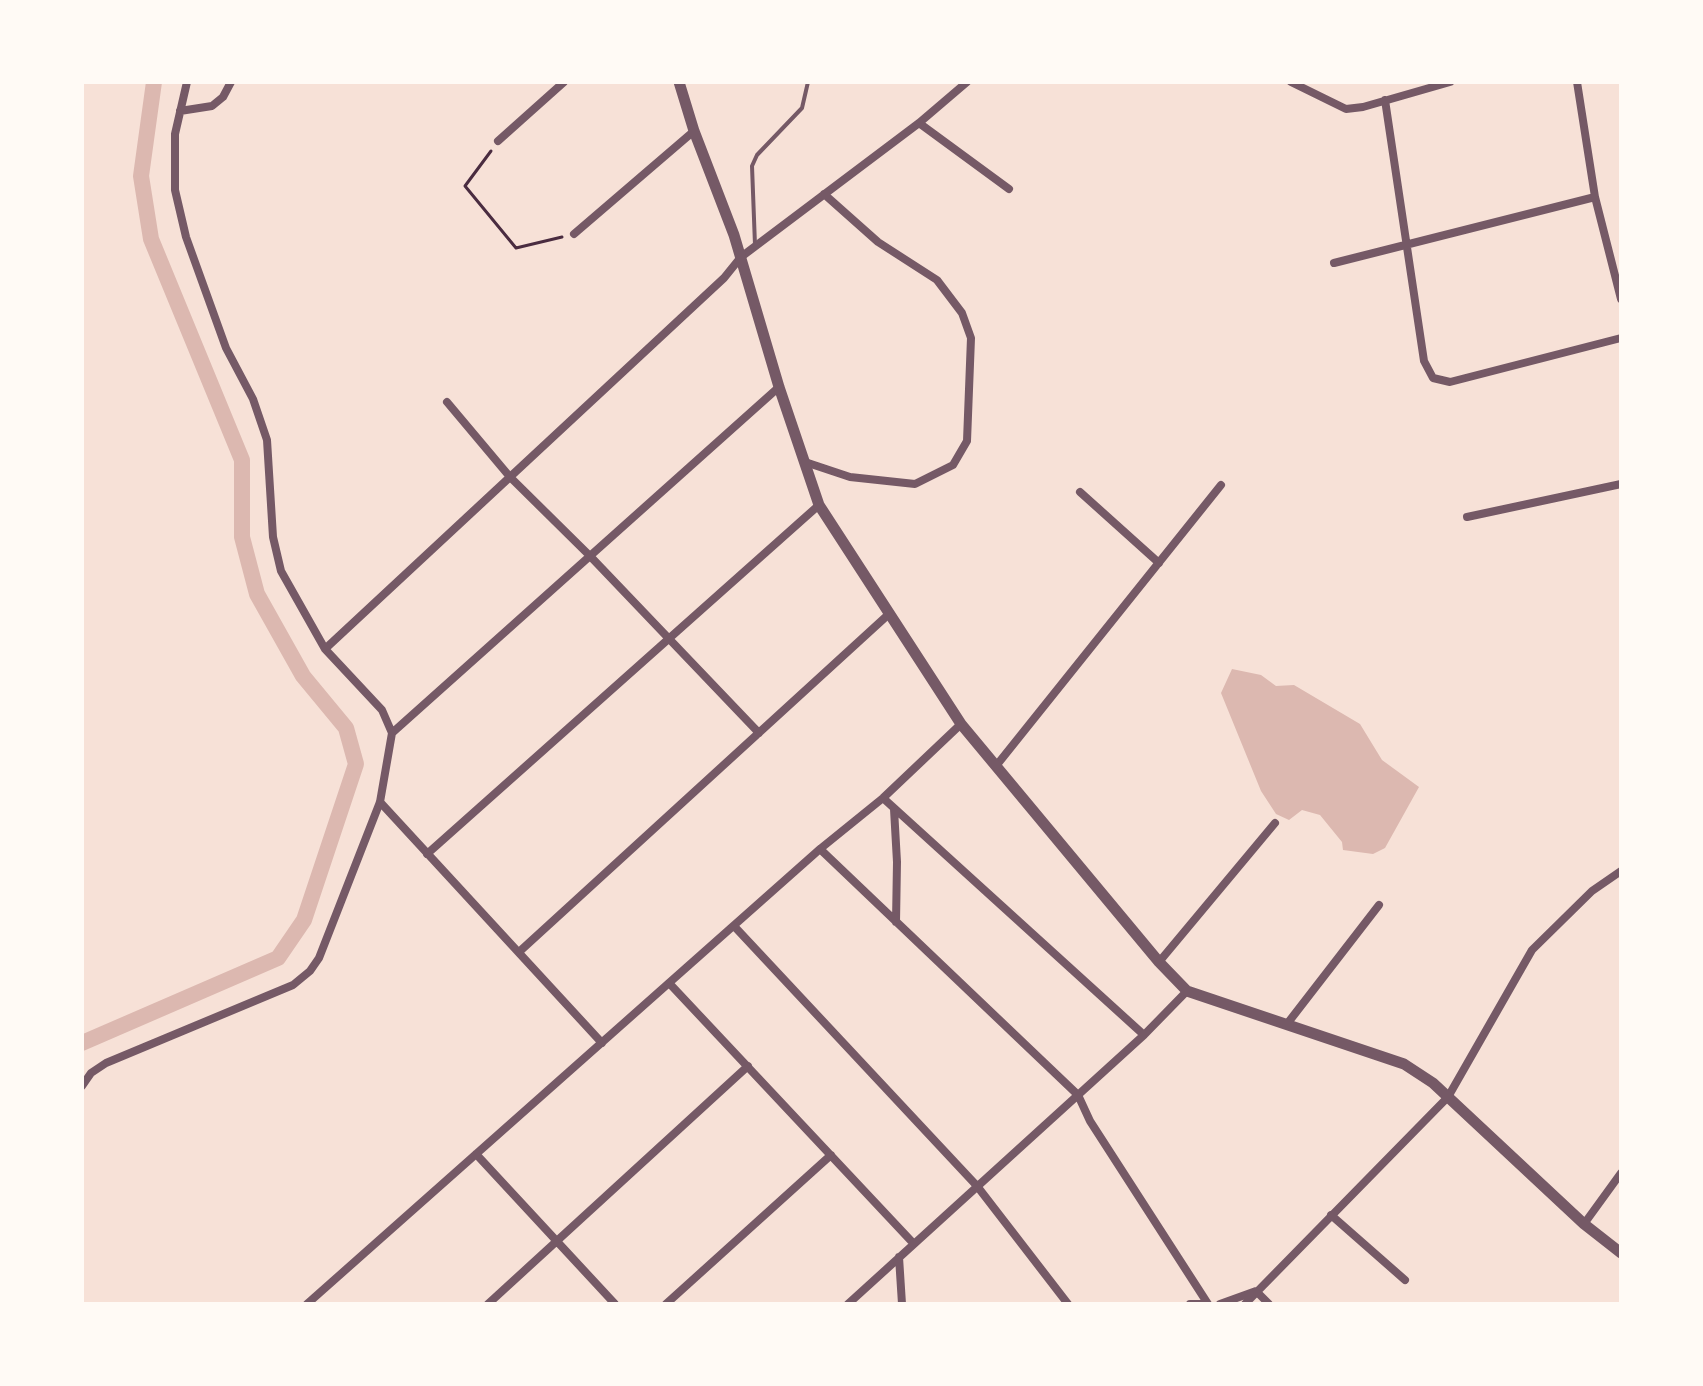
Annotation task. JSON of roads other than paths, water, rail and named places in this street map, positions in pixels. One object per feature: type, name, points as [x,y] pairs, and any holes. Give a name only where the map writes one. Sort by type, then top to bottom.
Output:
[{"type":"street","points":[[82,1086],[91,1073],[106,1063],[293,985],[310,971],[319,958],[380,802],[392,733],[382,710],[325,649],[281,571],[273,537],[267,440],[253,399],[226,348],[186,237],[175,190],[175,134],[187,82]]},
{"type":"street","points":[[180,111],[212,106],[223,97],[231,82]]},
{"type":"street","points":[[498,141],[564,82]]},
{"type":"street","points":[[679,82],[741,257],[779,387],[819,505],[961,724],[1159,962],[1187,991],[1404,1064],[1433,1083],[1584,1224],[1621,1253]]},
{"type":"street","points":[[325,649],[724,278],[741,257],[919,123],[967,82]]},
{"type":"street","points":[[1291,82],[1346,109],[1450,82]]},
{"type":"street","points":[[1411,82],[1412,93]]},
{"type":"street","points":[[1577,82],[1595,197],[1621,299]]},
{"type":"street","points":[[1385,100],[1424,361],[1433,378],[1450,382],[1621,338]]},
{"type":"street","points":[[919,123],[1009,189]]},
{"type":"street","points":[[574,234],[694,131]]},
{"type":"street","points":[[805,462],[850,477],[915,484],[953,465],[967,441],[971,338],[962,313],[937,280],[878,242],[824,194]]},
{"type":"street","points":[[1334,263],[1595,197]]},
{"type":"street","points":[[392,733],[779,387]]},
{"type":"street","points":[[447,402],[510,477],[759,733]]},
{"type":"street","points":[[1467,517],[1621,484]]},
{"type":"street","points":[[996,766],[1221,485]]},
{"type":"street","points":[[1080,492],[1159,563]]},
{"type":"street","points":[[427,854],[819,505]]},
{"type":"street","points":[[519,952],[890,613]]},
{"type":"street","points":[[307,1304],[820,849],[883,798],[961,724]]},
{"type":"street","points":[[883,798],[1144,1035]]},
{"type":"street","points":[[380,802],[602,1043]]},
{"type":"street","points":[[894,808],[896,922]]},
{"type":"street","points":[[1159,962],[1275,823]]},
{"type":"street","points":[[820,849],[1078,1095],[1090,1121],[1208,1304]]},
{"type":"street","points":[[1245,1304],[1448,1097],[1532,950],[1558,921],[1621,871]]},
{"type":"street","points":[[1287,1024],[1379,905]]},
{"type":"street","points":[[734,926],[977,1186],[1068,1304]]},
{"type":"street","points":[[669,983],[914,1244]]},
{"type":"street","points":[[848,1304],[1144,1035],[1187,991]]},
{"type":"street","points":[[488,1304],[748,1066]]},
{"type":"street","points":[[476,1154],[615,1304]]},
{"type":"street","points":[[666,1304],[831,1155]]},
{"type":"street","points":[[1584,1224],[1621,1173]]},
{"type":"street","points":[[1331,1215],[1405,1280]]},
{"type":"street","points":[[899,1257],[902,1304]]},
{"type":"street","points":[[1220,1304],[1256,1291]]},
{"type":"street","points":[[1256,1291],[1269,1304]]},
{"type":"street","points":[[1190,1304],[1201,1304]]},
{"type":"lane","points":[[755,245],[752,166],[757,155],[802,108],[808,82]]},
{"type":"waterway","points":[[82,1043],[278,958],[304,920],[356,764],[346,728],[303,676],[257,594],[242,537],[242,460],[151,239],[141,176],[154,82]]}]
